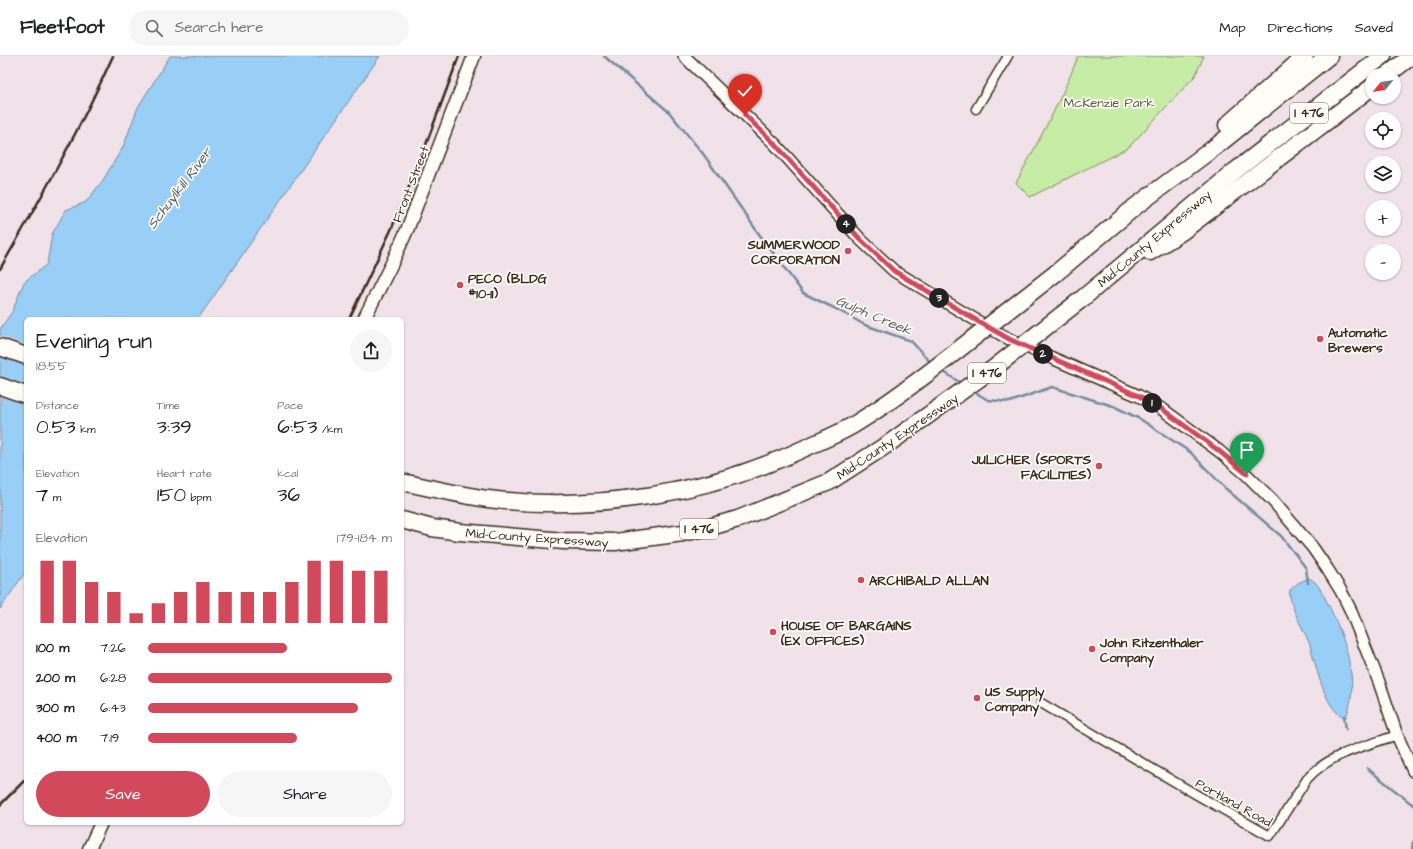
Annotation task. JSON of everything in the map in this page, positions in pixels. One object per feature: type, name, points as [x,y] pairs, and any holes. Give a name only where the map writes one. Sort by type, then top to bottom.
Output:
[{"type":"highway","points":[[1136,206],[1305,56]]},
{"type":"highway","name":"I 476","points":[[404,482],[488,499],[540,502],[592,502],[656,494],[697,486],[761,467],[790,455],[854,424],[895,397],[953,354],[1056,273],[1136,206],[1219,144],[1328,56]]},
{"type":"highway","name":"Mid-County Expressway","points":[[404,520],[439,529],[490,535],[564,541],[615,542],[710,527],[738,519],[829,482],[888,444],[994,368],[1083,298],[1235,171],[1383,56]]},
{"type":"highway","points":[[1396,68],[1412,56]]},
{"type":"highway","points":[[1083,298],[1183,231],[1365,92]]},
{"type":"highway","points":[[0,347],[24,355]]},
{"type":"highway","points":[[0,386],[24,394]]},
{"type":"main road","name":"Front Street","points":[[365,317],[407,230],[474,56]]},
{"type":"main road","points":[[90,849],[100,825]]},
{"type":"street","points":[[684,56],[775,144],[860,239],[894,271],[1011,340],[1139,396],[1162,409],[1219,451],[1247,474],[1273,501],[1313,548],[1341,591],[1350,609],[1379,682],[1397,735],[1413,771]]},
{"type":"street","points":[[976,109],[1008,56]]},
{"type":"street","name":"Portland Road","points":[[1041,703],[1197,795],[1270,836],[1307,779],[1315,770],[1337,757],[1397,735]]},
{"type":"green space","name":"McKenzie Park","points":[[1078,56],[1204,56],[1195,76],[1128,148],[1030,197],[1016,183],[1057,104]]},
{"type":"water","name":"Schuylkill River","points":[[170,56],[380,56],[199,317],[24,317],[24,574],[0,609],[0,329],[12,312],[24,282],[47,264],[52,234],[66,210],[86,202],[103,180],[123,147],[138,107]]},
{"type":"water","points":[[1309,578],[1318,585],[1327,602],[1339,629],[1348,659],[1352,689],[1346,717],[1339,714],[1327,698],[1322,687],[1309,641],[1291,603],[1290,590],[1298,583]]},
{"type":"pier","points":[[0,336],[24,344],[24,365],[0,357]]},
{"type":"pier","points":[[0,376],[24,383],[24,404],[0,397]]},
{"type":"waterway","name":"Gulph Creek","points":[[604,56],[669,112],[704,155],[759,234],[803,293],[865,325],[911,341],[932,364]]},
{"type":"waterway","name":"Gulph Creek","points":[[941,370],[962,384]]},
{"type":"waterway","name":"Gulph Creek","points":[[973,391],[988,400],[1010,402],[1052,387],[1113,406],[1140,419],[1190,452],[1225,488],[1281,536],[1306,568],[1308,583]]},
{"type":"waterway","name":"Gulph Creek","points":[[1344,716],[1346,729]]},
{"type":"waterway","name":"Gulph Creek","points":[[1367,768],[1413,805]]},
{"type":"waterway","name":"Gulph Creek","points":[[1412,849],[1413,842]]},
{"type":"railway","points":[[0,269],[59,164],[113,56]]},
{"type":"railway","points":[[350,317],[391,230],[421,158],[459,56]]},
{"type":"railway","points":[[0,805],[24,781]]},
{"type":"place","name":"SUMMERWOOD CORPORATION","points":[[848,251]]},
{"type":"place","name":"PECO (BLDG #10-11)","points":[[460,285]]},
{"type":"place","name":"Automatic Brewers","points":[[1320,339]]},
{"type":"place","name":"JULICHER (SPORTS FACILITIES)","points":[[1099,466]]},
{"type":"place","name":"ARCHIBALD ALLAN","points":[[861,580]]},
{"type":"place","name":"HOUSE OF BARGAINS (EX OFFICES)","points":[[773,632]]},
{"type":"place","name":"John Ritzenthaler Company","points":[[1092,649]]},
{"type":"place","name":"US Supply Company","points":[[977,698]]},
{"type":"route","points":[[745,115],[775,144],[860,239],[894,271],[1011,340],[1139,396],[1162,409],[1219,451],[1247,474]]}]
